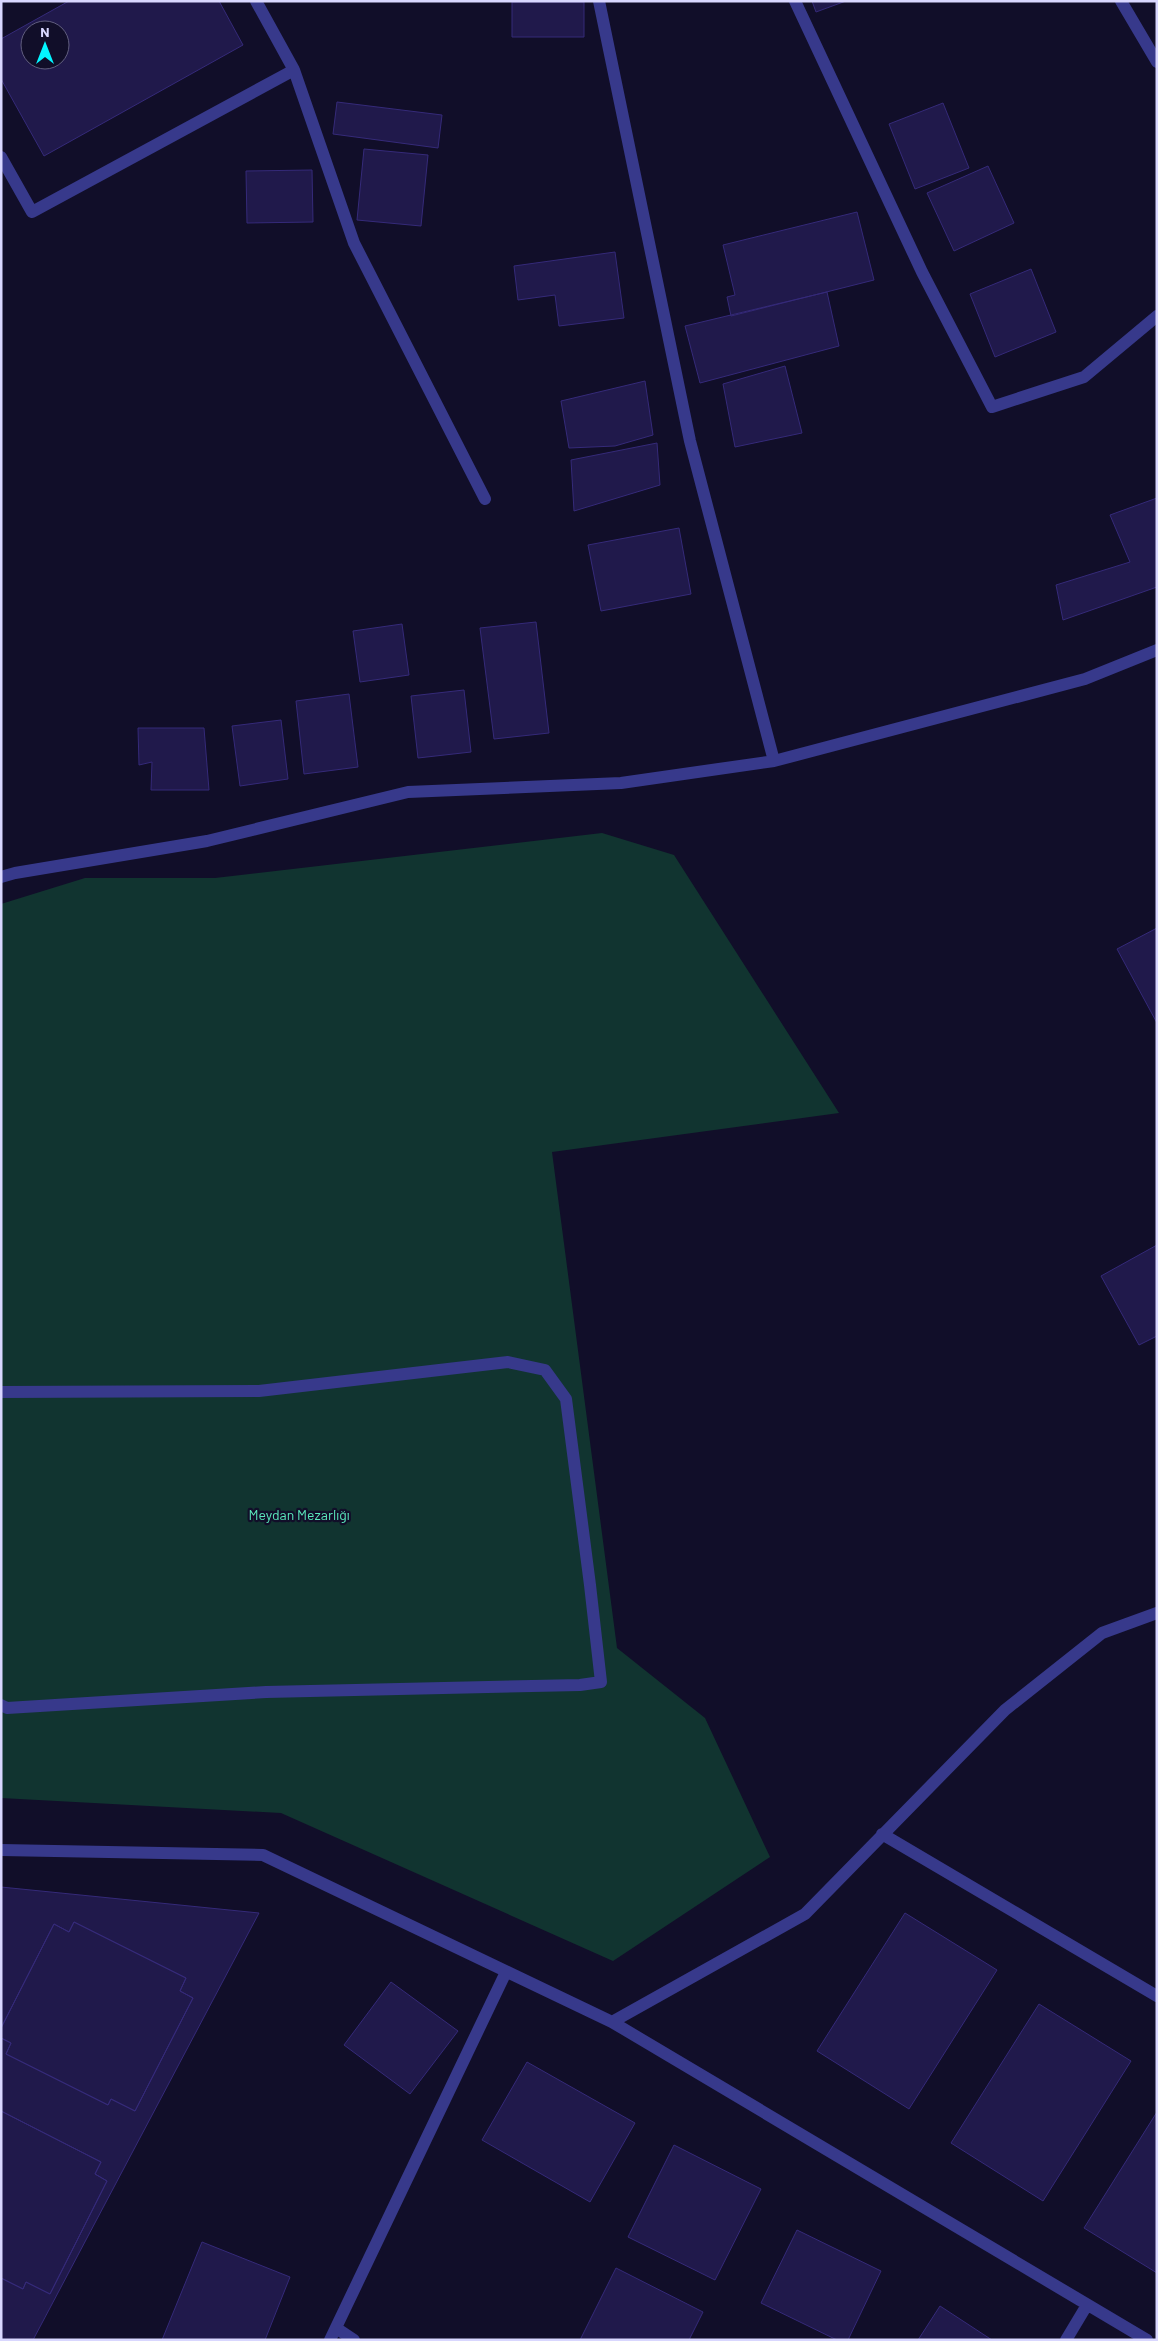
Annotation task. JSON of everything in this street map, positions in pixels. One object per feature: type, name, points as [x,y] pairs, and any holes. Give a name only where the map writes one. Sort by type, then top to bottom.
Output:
[{"type":"street","points":[[256,1],[294,70],[354,243],[485,499]]},
{"type":"street","points":[[599,1],[690,441],[774,761]]},
{"type":"street","points":[[795,1],[922,272],[992,407],[1084,377],[1157,316]]},
{"type":"street","points":[[1121,1],[1157,62]]},
{"type":"street","points":[[1,157],[32,212],[294,70]]},
{"type":"street","points":[[1,877],[15,873],[207,841],[408,792],[621,783],[774,761],[1085,679],[1157,650]]},
{"type":"street","points":[[1,1392],[259,1391],[508,1362],[545,1370],[566,1399],[590,1585],[600,1682],[580,1685],[266,1692],[7,1708],[1,1705]]},
{"type":"street","points":[[612,2022],[805,1914],[1005,1710],[1102,1633],[1157,1613]]},
{"type":"street","points":[[882,1834],[1157,1996]]},
{"type":"street","points":[[1,1850],[263,1855],[612,2022],[1147,2340]]},
{"type":"street","points":[[330,2340],[506,1972]]},
{"type":"street","points":[[1066,2340],[1087,2305]]},
{"type":"street","points":[[336,2328],[354,2340]]},
{"type":"green space","name":"Meydan Mezarlığı","points":[[602,833],[674,855],[839,1113],[552,1152],[617,1648],[705,1718],[770,1857],[613,1961],[281,1813],[1,1798],[1,904],[85,878],[215,878]]},
{"type":"building","points":[[69,1],[219,1],[243,45],[44,156],[1,79],[1,39],[20,28],[20,70],[70,70],[70,20],[35,20]]},
{"type":"building","points":[[812,1],[846,1],[816,12]]},
{"type":"building","points":[[512,2],[584,2],[584,37],[512,37]]},
{"type":"building","points":[[337,102],[442,115],[438,148],[333,134]]},
{"type":"building","points":[[943,103],[969,168],[915,189],[889,124]]},
{"type":"building","points":[[364,149],[428,155],[421,226],[357,220]]},
{"type":"building","points":[[988,166],[1014,223],[954,251],[927,193]]},
{"type":"building","points":[[312,170],[313,222],[247,223],[246,171]]},
{"type":"building","points":[[857,212],[874,280],[731,316],[727,297],[735,295],[723,245]]},
{"type":"building","points":[[615,252],[624,318],[559,326],[555,295],[518,300],[514,266]]},
{"type":"building","points":[[1031,269],[1056,332],[995,357],[970,294]]},
{"type":"building","points":[[827,292],[839,346],[700,383],[685,326]]},
{"type":"building","points":[[785,366],[802,433],[735,447],[723,384]]},
{"type":"building","points":[[645,381],[653,435],[615,446],[569,448],[561,401]]},
{"type":"building","points":[[657,443],[660,485],[574,511],[571,460]]},
{"type":"building","points":[[1157,498],[1157,587],[1063,620],[1056,585],[1130,562],[1110,515]]},
{"type":"building","points":[[679,528],[691,594],[601,611],[588,545]]},
{"type":"building","points":[[536,622],[549,733],[494,739],[480,628]]},
{"type":"building","points":[[402,624],[409,675],[360,682],[353,631]]},
{"type":"building","points":[[464,690],[471,752],[418,758],[411,696]]},
{"type":"building","points":[[349,694],[358,767],[304,774],[296,701]]},
{"type":"building","points":[[281,720],[288,779],[240,786],[232,726]]},
{"type":"building","points":[[138,728],[204,728],[209,790],[151,790],[152,762],[139,765]]},
{"type":"building","points":[[1157,928],[1157,1023],[1117,949]]},
{"type":"building","points":[[1157,1245],[1157,1336],[1139,1345],[1101,1276]]},
{"type":"building","points":[[1,1887],[259,1913],[33,2340],[1,2340],[1,2278],[23,2289],[26,2282],[50,2294],[107,2181],[95,2174],[101,2162],[1,2111],[1,2038],[11,2043],[6,2054],[108,2105],[111,2099],[135,2111],[193,1998],[180,1991],[186,1978],[74,1922],[69,1932],[54,1924],[1,2028]]},
{"type":"building","points":[[905,1913],[997,1970],[909,2109],[817,2051]]},
{"type":"building","points":[[74,1922],[186,1978],[180,1991],[193,1998],[135,2111],[111,2099],[108,2105],[6,2054],[11,2043],[1,2038],[1,2028],[54,1924],[69,1932]]},
{"type":"building","points":[[391,1982],[458,2031],[410,2094],[344,2045]]},
{"type":"building","points":[[1039,2004],[1131,2061],[1043,2201],[951,2143]]},
{"type":"building","points":[[527,2062],[635,2123],[590,2202],[482,2140]]},
{"type":"building","points":[[1,2111],[101,2162],[95,2174],[107,2181],[50,2294],[26,2282],[23,2289],[1,2278]]},
{"type":"building","points":[[1157,2112],[1157,2273],[1084,2228]]},
{"type":"building","points":[[674,2145],[761,2189],[715,2280],[628,2237]]},
{"type":"building","points":[[797,2230],[881,2271],[848,2340],[837,2340],[761,2303]]},
{"type":"building","points":[[202,2242],[290,2277],[265,2340],[162,2340]]},
{"type":"building","points":[[616,2268],[703,2312],[689,2340],[580,2340]]},
{"type":"building","points":[[940,2306],[992,2340],[918,2340]]}]
